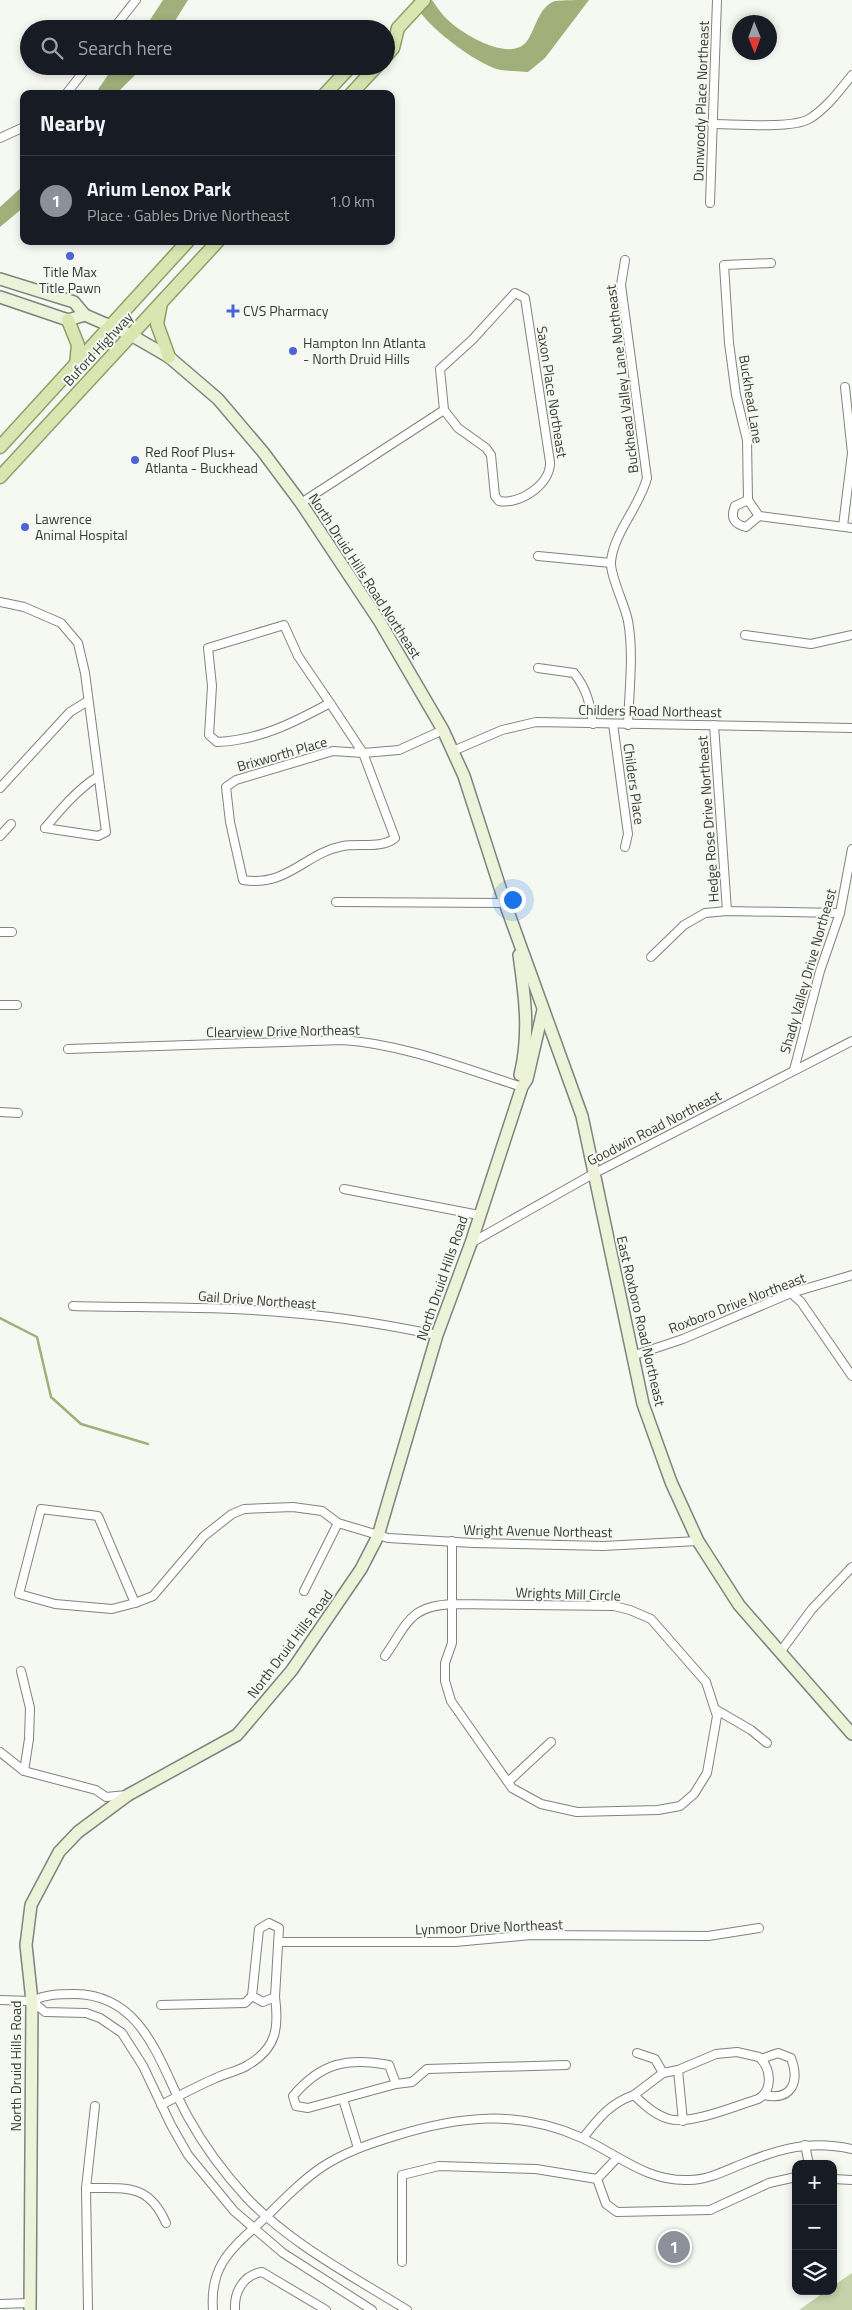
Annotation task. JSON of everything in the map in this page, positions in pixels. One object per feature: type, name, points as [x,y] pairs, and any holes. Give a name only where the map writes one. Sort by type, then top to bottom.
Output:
[{"type":"main road","points":[[395,28],[424,0]]},
{"type":"main road","points":[[329,90],[343,75]]},
{"type":"main road","points":[[355,90],[369,75]]},
{"type":"main road","name":"Buford Highway","points":[[0,447],[184,245]]},
{"type":"main road","name":"Buford Highway","points":[[0,477],[214,245]]},
{"type":"main road","name":"North Druid Hills Road Northeast","points":[[0,279],[74,302],[85,315],[131,335],[169,357],[218,399],[263,452],[301,503],[380,622],[443,730],[464,776],[505,903],[543,1008]]},
{"type":"main road","points":[[0,297],[68,320],[85,315]]},
{"type":"main road","points":[[162,301],[157,324],[169,357]]},
{"type":"main road","points":[[68,320],[78,346],[76,365]]},
{"type":"main road","name":"North Druid Hills Road Northeast","points":[[516,933],[527,1014],[525,1057],[520,1077],[522,1087]]},
{"type":"main road","name":"North Druid Hills Road","points":[[30,2307],[32,2001],[26,1945],[31,1905],[59,1852],[78,1832],[128,1795],[237,1735],[292,1670],[356,1577],[378,1536],[437,1336],[471,1243],[522,1087],[527,1079],[538,1040],[543,1008]]},
{"type":"main road","name":"East Roxboro Road Northeast","points":[[543,1008],[582,1116],[642,1404],[671,1482],[698,1542],[739,1605],[852,1734]]},
{"type":"street","points":[[120,20],[136,0]]},
{"type":"street","name":"Dunwoody Place Northeast","points":[[710,203],[717,0]]},
{"type":"street","points":[[69,90],[81,75]]},
{"type":"street","points":[[712,124],[780,125],[808,120],[834,97],[852,75]]},
{"type":"street","points":[[0,138],[20,129]]},
{"type":"street","name":"Buckhead Valley Lane Northeast","points":[[611,563],[617,542],[642,495],[646,478],[645,453],[620,285],[625,260]]},
{"type":"street","name":"Buckhead Lane","points":[[748,500],[747,440],[736,395],[729,343],[724,265],[771,263]]},
{"type":"street","name":"Saxon Place Northeast","points":[[516,293],[525,298],[550,462],[550,472],[544,481],[527,494],[508,503],[499,501],[495,496],[491,455],[486,448],[458,428],[444,410],[440,369],[472,340],[516,293]]},
{"type":"street","points":[[843,526],[852,453],[845,387]]},
{"type":"street","points":[[301,503],[444,410]]},
{"type":"street","points":[[759,516],[748,500],[735,506],[732,513],[733,520],[738,525],[746,527],[759,516],[852,528]]},
{"type":"street","points":[[538,556],[611,563],[628,622],[630,666],[628,725]]},
{"type":"street","points":[[0,602],[24,607],[62,623],[78,642],[106,832],[98,836],[45,828],[64,806],[97,776]]},
{"type":"street","name":"Brixworth Place","points":[[330,703],[281,728],[258,737],[217,742],[210,735],[212,686],[208,648],[284,625],[298,656],[330,703],[363,753],[395,838],[387,844],[362,844],[340,847],[307,862],[285,876],[263,881],[243,880],[230,822],[226,787],[236,780],[333,751],[363,753],[399,750],[443,730]]},
{"type":"street","points":[[745,635],[811,644],[852,635]]},
{"type":"street","points":[[538,668],[574,673],[583,684],[593,724]]},
{"type":"street","points":[[0,788],[70,712],[88,701]]},
{"type":"street","name":"Childers Road Northeast","points":[[453,751],[502,730],[536,722],[852,728]]},
{"type":"street","name":"Childers Place","points":[[613,724],[628,834],[625,847]]},
{"type":"street","name":"Hedge Rose Drive Northeast","points":[[714,725],[727,911]]},
{"type":"street","points":[[0,836],[11,824]]},
{"type":"street","name":"Shady Valley Drive Northeast","points":[[794,1070],[820,971],[840,913],[852,853]]},
{"type":"street","points":[[336,902],[505,903]]},
{"type":"street","points":[[651,957],[684,925],[705,914],[727,911],[840,913]]},
{"type":"street","points":[[0,932],[12,932]]},
{"type":"street","points":[[0,1005],[17,1004]]},
{"type":"street","name":"Clearview Drive Northeast","points":[[68,1050],[342,1040],[394,1047],[522,1087]]},
{"type":"street","name":"Goodwin Road Northeast","points":[[471,1243],[593,1174],[852,1041]]},
{"type":"street","points":[[0,1112],[18,1113]]},
{"type":"street","points":[[344,1189],[479,1215]]},
{"type":"street","name":"Roxboro Drive Northeast","points":[[632,1356],[683,1339],[791,1293],[852,1275]]},
{"type":"street","points":[[791,1293],[801,1302],[852,1376]]},
{"type":"street","name":"Gail Drive Northeast","points":[[73,1306],[232,1309],[302,1314],[390,1326],[437,1336]]},
{"type":"street","name":"Wright Avenue Northeast","points":[[134,1603],[98,1516],[41,1509],[19,1594],[55,1604],[112,1609],[134,1603],[153,1596],[204,1536],[238,1511],[264,1507],[322,1511],[338,1523],[378,1536],[452,1541],[603,1546],[698,1542]]},
{"type":"street","points":[[304,1591],[338,1523]]},
{"type":"street","name":"Wrights Mill Circle","points":[[452,1541],[452,1643],[446,1663],[444,1681],[451,1701],[511,1784],[541,1804],[577,1812],[658,1810],[680,1806],[694,1794],[708,1773],[717,1716],[706,1682],[651,1618],[614,1606],[453,1604]]},
{"type":"street","points":[[781,1651],[812,1609],[852,1566]]},
{"type":"street","points":[[385,1656],[414,1614],[432,1605],[453,1604]]},
{"type":"street","points":[[21,1671],[30,1708],[24,1771]]},
{"type":"street","points":[[715,1709],[751,1730],[767,1743]]},
{"type":"street","points":[[506,1795],[511,1784],[551,1742]]},
{"type":"street","points":[[0,1752],[24,1771],[96,1790],[106,1797],[128,1795]]},
{"type":"street","points":[[161,2005],[245,2003],[252,1996],[259,1929],[269,1922],[279,1928],[275,1997],[278,2020],[274,2038],[263,2053],[248,2066],[218,2077],[161,2105]]},
{"type":"street","name":"Lynmoor Drive Northeast","points":[[279,1942],[454,1942],[531,1935],[708,1936],[759,1928]]},
{"type":"street","points":[[0,2000],[32,2001],[47,1994],[90,1994],[122,2009],[136,2020],[146,2033],[160,2057],[178,2097],[209,2151],[248,2198],[294,2238],[407,2310]]},
{"type":"street","points":[[252,1996],[263,2002],[275,1997]]},
{"type":"street","points":[[32,2001],[45,2012],[86,2013],[100,2018],[122,2033],[143,2066],[161,2105],[188,2154],[234,2211],[254,2230],[284,2253],[372,2310]]},
{"type":"street","points":[[583,2138],[602,2114],[620,2100],[634,2095],[663,2073],[678,2070],[716,2054],[737,2052],[759,2057],[766,2065],[770,2084],[764,2095],[758,2099],[683,2121],[668,2119],[647,2108],[634,2095]]},
{"type":"street","points":[[761,2059],[778,2053],[791,2058],[796,2077],[793,2086],[786,2093],[774,2097],[764,2095]]},
{"type":"street","points":[[636,2054],[655,2060],[663,2073]]},
{"type":"street","points":[[396,2084],[389,2066],[355,2062],[326,2067],[313,2075],[293,2096],[296,2106],[308,2108],[396,2084],[412,2082],[427,2068],[566,2066]]},
{"type":"street","points":[[678,2070],[683,2121]]},
{"type":"street","points":[[343,2100],[358,2148]]},
{"type":"street","points":[[88,2310],[86,2188],[95,2106]]},
{"type":"street","points":[[211,2309],[215,2276],[228,2253],[254,2230],[300,2183],[323,2166],[358,2148],[414,2130],[475,2118],[514,2119],[543,2123],[583,2138],[617,2158],[661,2178],[690,2180],[716,2175],[764,2156],[805,2145],[836,2146],[852,2149]]},
{"type":"street","points":[[805,2145],[808,2160]]},
{"type":"street","points":[[597,2180],[617,2158]]},
{"type":"street","points":[[402,2262],[402,2175],[439,2166],[536,2169],[597,2180]]},
{"type":"street","points":[[597,2180],[606,2204],[617,2212],[710,2210],[769,2183],[792,2178]]},
{"type":"street","points":[[837,2179],[852,2180]]},
{"type":"street","points":[[86,2188],[133,2190],[144,2193],[155,2202],[166,2223]]},
{"type":"street","points":[[235,2310],[235,2295],[242,2284],[252,2274],[262,2272],[326,2310]]},
{"type":"street","points":[[0,2304],[30,2307]]},
{"type":"shaded area","points":[[163,0],[188,0],[176,20],[150,20]]},
{"type":"shaded area","points":[[413,0],[432,0],[446,19],[465,33],[499,48],[510,49],[520,47],[527,41],[541,13],[549,4],[555,1],[589,0],[545,58],[528,72],[501,70],[465,52],[427,20]]},
{"type":"shaded area","points":[[108,75],[135,75],[120,90],[98,90]]},
{"type":"shaded area","points":[[20,189],[20,210],[0,227],[0,207]]},
{"type":"shaded area","points":[[852,2273],[852,2310],[799,2310],[820,2295],[837,2295],[837,2283]]},
{"type":"waterway","points":[[0,1318],[37,1337],[51,1397],[81,1424],[148,1444]]},
{"type":"place","name":"Title Max Title Pawn","points":[[70,256]]},
{"type":"place","name":"CVS Pharmacy","points":[[233,311]]},
{"type":"place","name":"Hampton Inn Atlanta - North Druid Hills","points":[[293,351]]},
{"type":"place","name":"Red Roof Plus+ Atlanta - Buckhead","points":[[135,460]]},
{"type":"place","name":"Lawrence Animal Hospital","points":[[25,527]]},
{"type":"place","name":"Arium Lenox Park","points":[[674,2247]]}]
